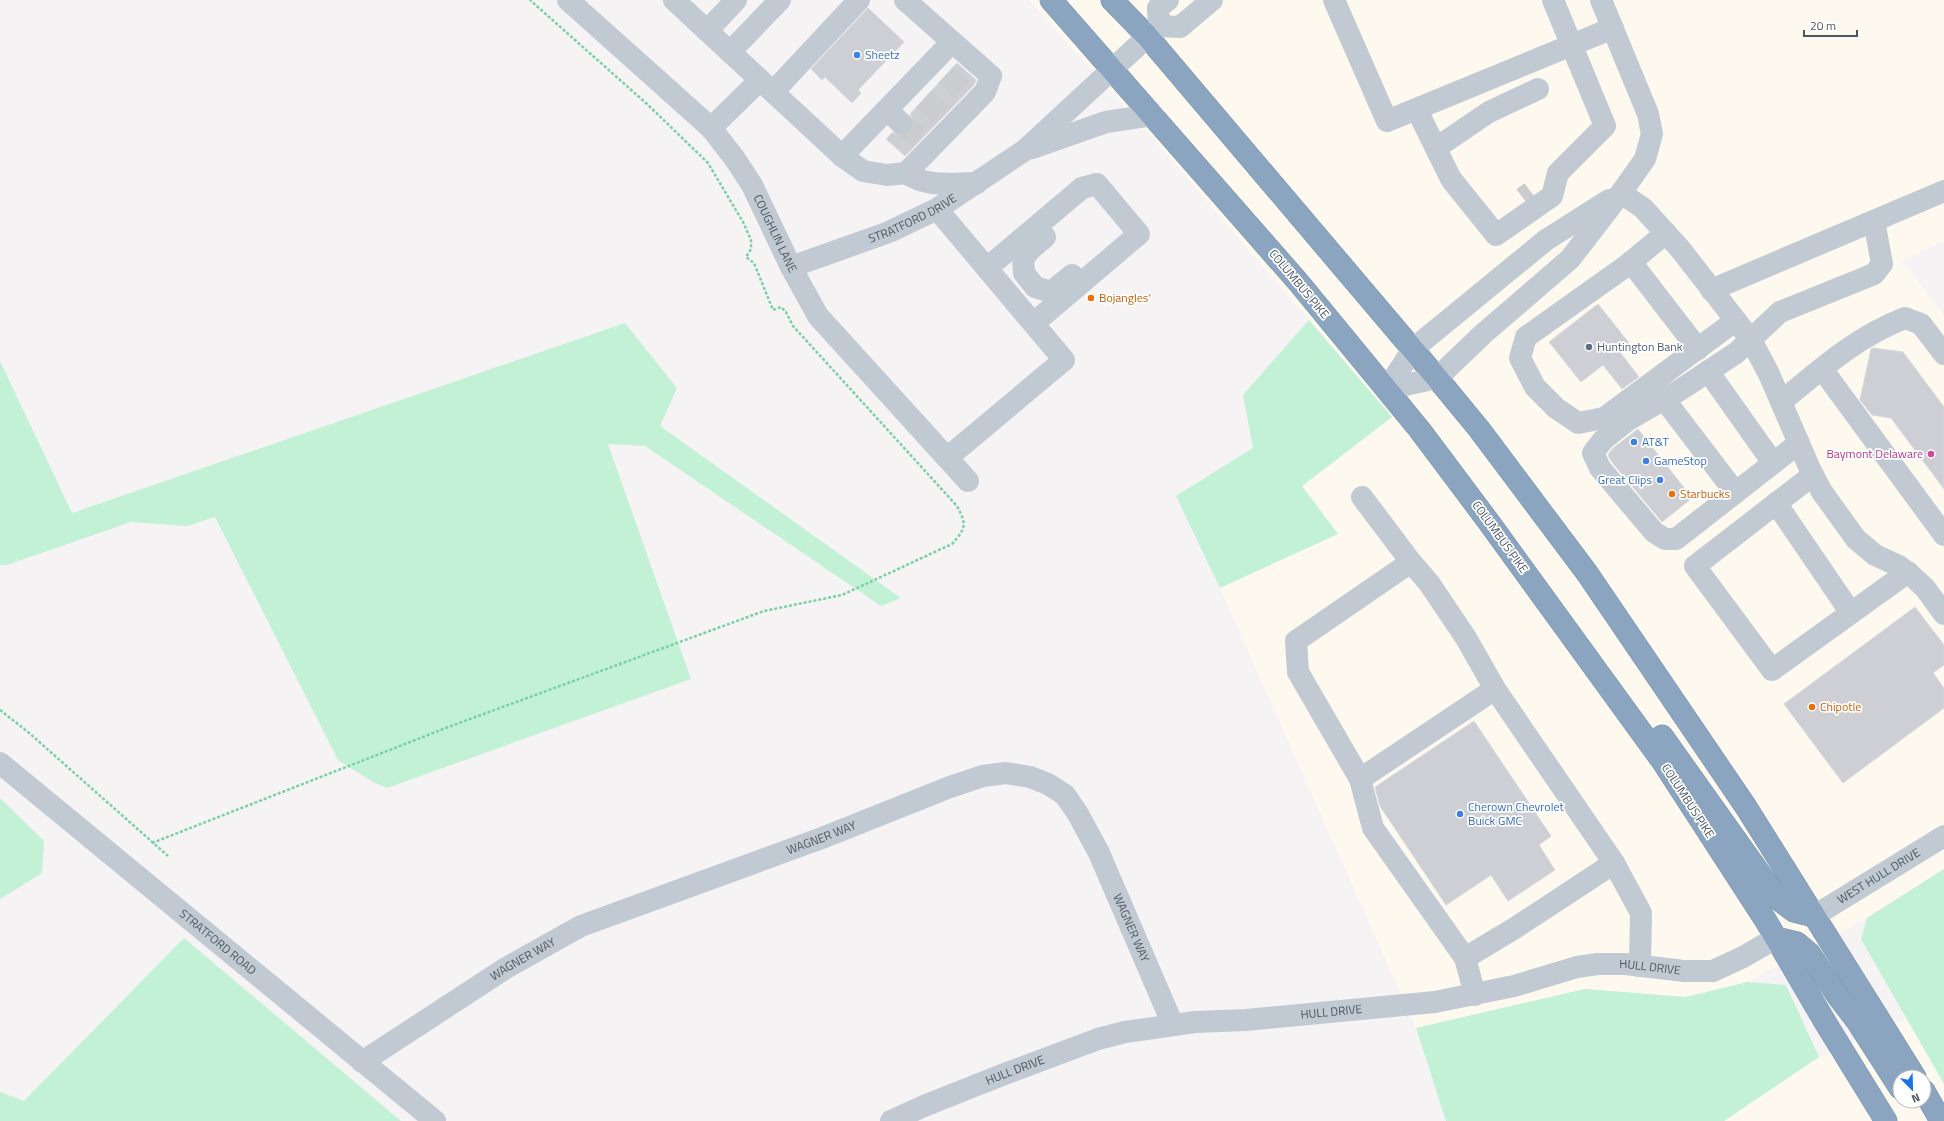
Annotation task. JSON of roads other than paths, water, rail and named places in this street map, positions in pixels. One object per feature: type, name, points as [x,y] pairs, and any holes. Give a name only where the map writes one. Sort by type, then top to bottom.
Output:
[{"type":"highway","name":"COLUMBUS PIKE","points":[[1051,0],[1299,283],[1419,429],[1488,521],[1572,636],[1605,685],[1663,762],[1776,938],[1886,1121]]},
{"type":"highway","points":[[1112,0],[1153,31],[1480,429],[1582,567],[1746,807],[1910,1069]]},
{"type":"highway","points":[[1638,727],[1656,731],[1664,737],[1778,899],[1794,911],[1814,916]]},
{"type":"highway","points":[[1776,938],[1797,943],[1810,954],[1837,995],[1857,1021],[1892,1076]]},
{"type":"street","name":"COUGHLIN LANE","points":[[568,0],[711,128],[735,158],[752,185],[791,267],[818,316],[968,482]]},
{"type":"street","points":[[674,0],[842,156],[863,171],[887,175],[906,173],[916,180],[931,184],[977,183]]},
{"type":"street","points":[[708,31],[736,0]]},
{"type":"street","points":[[730,52],[778,0]]},
{"type":"street","points":[[711,128],[766,86],[859,0]]},
{"type":"street","points":[[905,0],[991,76],[985,92],[971,99],[926,146],[906,173]]},
{"type":"street","points":[[1168,0],[1158,8],[1153,31],[1180,27],[1212,0]]},
{"type":"street","points":[[1334,0],[1387,121],[1417,110],[1613,28]]},
{"type":"street","points":[[1487,224],[1564,167],[1605,126],[1553,0]]},
{"type":"street","points":[[1387,389],[1437,378],[1483,334],[1570,259],[1645,159],[1652,134],[1648,114],[1601,0]]},
{"type":"street","name":"STRATFORD DRIVE","points":[[791,267],[889,232],[937,209],[977,183],[1025,150],[1153,31]]},
{"type":"street","points":[[842,156],[894,116],[939,70],[952,42]]},
{"type":"street","points":[[1436,148],[1489,112],[1538,88]]},
{"type":"street","points":[[1417,110],[1451,179],[1496,235],[1552,196],[1564,167]]},
{"type":"street","name":"STRATFORD DRIVE","points":[[1025,150],[1106,122],[1153,115]]},
{"type":"street","points":[[987,268],[1082,188],[1097,184],[1139,234],[1034,324]]},
{"type":"street","points":[[1101,189],[1031,249],[1023,259],[1024,273],[1035,287],[1051,292],[1107,247],[1126,244]]},
{"type":"street","points":[[1711,290],[1944,191]]},
{"type":"street","points":[[1621,193],[1643,208],[1682,250],[1711,290],[1751,340],[1769,374],[1813,475],[1822,492],[1856,539],[1875,555],[1908,572],[1942,607]]},
{"type":"street","points":[[1387,389],[1413,349],[1546,240],[1621,193]]},
{"type":"street","points":[[937,209],[1064,360],[946,458]]},
{"type":"street","points":[[1798,443],[1676,539],[1665,540],[1654,532],[1600,468],[1594,453],[1603,440],[1628,420],[1736,353],[1780,312],[1874,274],[1882,264],[1874,221]]},
{"type":"street","points":[[1666,233],[1631,262],[1526,337],[1520,358],[1535,387],[1556,408],[1578,423],[1604,418],[1735,321]]},
{"type":"street","points":[[1631,262],[1698,349]]},
{"type":"street","points":[[1781,402],[1844,350],[1881,328],[1905,318],[1921,324],[1944,354]]},
{"type":"street","points":[[1822,369],[1944,535]]},
{"type":"street","points":[[1708,371],[1773,462]]},
{"type":"street","points":[[1664,399],[1735,492]]},
{"type":"street","points":[[1813,475],[1696,566],[1772,670],[1908,572]]},
{"type":"street","points":[[1362,497],[1411,562],[1429,583],[1466,638],[1495,689],[1614,863],[1641,913],[1640,966]]},
{"type":"street","points":[[1776,503],[1851,613]]},
{"type":"street","points":[[1411,562],[1296,641],[1298,672],[1360,779],[1373,828],[1465,958],[1474,995]]},
{"type":"street","points":[[1360,779],[1495,689]]},
{"type":"street","name":"STRATFORD ROAD","points":[[0,762],[435,1121]]},
{"type":"street","name":"WAGNER WAY","points":[[362,1062],[506,968],[539,948],[581,926],[822,838],[950,787],[983,776],[1006,773],[1030,776],[1048,784],[1065,795],[1078,814],[1098,853],[1173,1025]]},
{"type":"street","name":"WEST HULL DRIVE","points":[[1814,916],[1944,836]]},
{"type":"street","points":[[1465,958],[1515,928],[1614,863]]},
{"type":"street","name":"HULL DRIVE","points":[[891,1121],[924,1106],[1098,1039],[1125,1032],[1173,1025],[1404,1006],[1474,995],[1514,986],[1577,967],[1598,964],[1640,966],[1684,972],[1714,971],[1743,957],[1776,938]]},
{"type":"tunnel","points":[[946,75],[967,95]]},
{"type":"tunnel","points":[[924,99],[945,118]]},
{"type":"tunnel","points":[[901,123],[923,142]]},
{"type":"tunnel","points":[[1523,198],[1531,192]]},
{"type":"place","name":"Sheetz","points":[[857,55]]},
{"type":"place","name":"Bojangles'","points":[[1091,298]]},
{"type":"place","name":"Huntington Bank","points":[[1589,347]]},
{"type":"place","name":"AT&T","points":[[1634,442]]},
{"type":"place","name":"Baymont Delaware","points":[[1931,454]]},
{"type":"place","name":"GameStop","points":[[1646,461]]},
{"type":"place","name":"Great Clips","points":[[1660,480]]},
{"type":"place","name":"Starbucks","points":[[1672,494]]},
{"type":"place","name":"Chipotle","points":[[1812,707]]},
{"type":"place","name":"Cherown Chevrolet Buick GMC","points":[[1460,814]]}]
